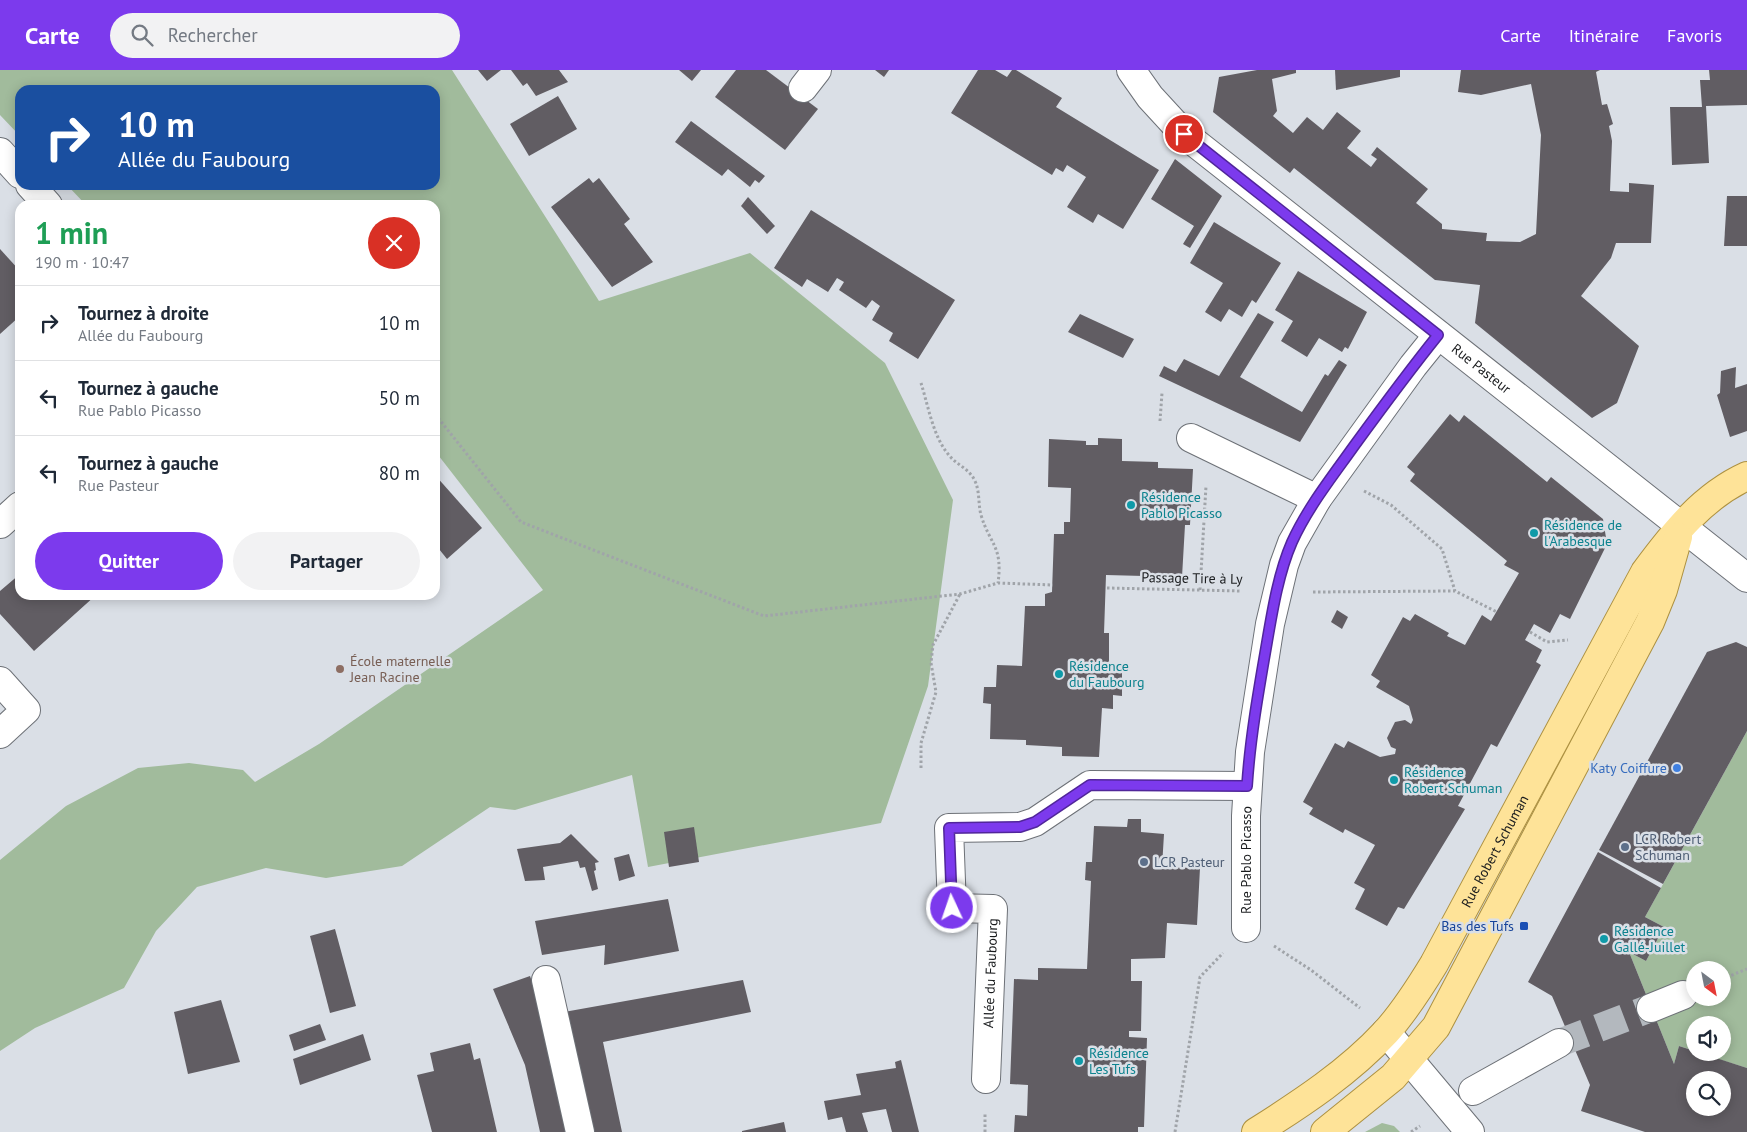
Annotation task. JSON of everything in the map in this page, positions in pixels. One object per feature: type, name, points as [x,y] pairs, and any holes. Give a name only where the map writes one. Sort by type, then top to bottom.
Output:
[{"type":"main road","name":"Rue Robert Schuman","points":[[1256,1132],[1303,1102],[1350,1065],[1386,1032],[1406,1008],[1434,964],[1645,572],[1681,526],[1722,491],[1747,476]]},
{"type":"main road","points":[[1325,1132],[1373,1096],[1410,1059],[1436,1027],[1448,1007],[1637,648],[1663,590],[1681,526]]},
{"type":"street","name":"Rue Pasteur","points":[[1131,70],[1150,97],[1184,134],[1747,578]]},
{"type":"street","points":[[0,152],[15,168]]},
{"type":"street","points":[[34,190],[44,200]]},
{"type":"street","name":"Rue Pablo Picasso","points":[[1246,928],[1247,786],[1253,727],[1277,592],[1292,543],[1317,498],[1413,366],[1438,335]]},
{"type":"street","points":[[1191,438],[1317,498]]},
{"type":"street","points":[[0,524],[15,510]]},
{"type":"street","points":[[0,681],[26,710],[0,734]]},
{"type":"street","name":"Allée du Faubourg","points":[[986,1079],[993,909],[952,908],[949,828],[1020,827],[1027,825],[1042,818],[1090,785],[1247,786]]},
{"type":"street","points":[[546,980],[580,1132]]},
{"type":"street","points":[[1651,1008],[1682,995]]},
{"type":"street","points":[[1386,1032],[1470,1132]]},
{"type":"street","points":[[1473,1091],[1559,1043]]},
{"type":"path","points":[[921,383],[937,433],[948,455],[967,469],[975,481],[979,495],[980,513],[996,544],[1001,564],[998,583]]},
{"type":"path","points":[[1160,422],[1162,393]]},
{"type":"path","points":[[440,420],[521,522],[764,616],[960,594],[998,583],[1053,585]]},
{"type":"path","points":[[1334,475],[1392,505],[1442,549],[1455,591],[1497,612]]},
{"type":"path","points":[[1200,590],[1206,485],[1204,476]]},
{"type":"path","name":"Passage Tire à Ly","points":[[1107,588],[1277,592],[1455,591]]},
{"type":"path","points":[[921,768],[921,743],[936,692],[931,662],[934,645],[960,594]]},
{"type":"path","points":[[1175,1132],[1200,977],[1246,928],[1348,997]]},
{"type":"path","points":[[1731,975],[1747,969]]},
{"type":"green space","points":[[0,70],[452,70],[599,301],[750,253],[885,363],[953,500],[928,686],[881,823],[648,867],[632,775],[515,810],[490,807],[402,866],[326,878],[266,868],[197,887],[156,931],[124,988],[35,1028],[0,1051],[0,860],[66,806],[138,768],[189,763],[243,770],[255,782],[319,744],[543,590],[440,457],[440,200],[81,200],[72,190],[440,190],[440,85],[15,85],[15,131],[0,115]]},
{"type":"green space","points":[[1747,731],[1747,1068],[1725,1061],[1731,1061],[1731,1016],[1686,1016],[1686,1048],[1679,1046],[1674,1064],[1629,952],[1646,961],[1664,927],[1645,917]]},
{"type":"green space","points":[[1382,1123],[1394,1126],[1400,1132],[1365,1132]]},
{"type":"building","points":[[478,70],[501,70],[487,81]]},
{"type":"building","points":[[511,70],[559,70],[568,82],[536,96],[527,83],[523,86]]},
{"type":"building","points":[[679,70],[701,70],[692,81]]},
{"type":"building","points":[[736,70],[766,70],[818,109],[785,150],[715,97]]},
{"type":"building","points":[[875,70],[889,70],[884,77]]},
{"type":"building","points":[[978,70],[995,70],[1007,77],[1012,70],[1016,70],[1062,98],[1056,107],[1159,170],[1123,229],[1098,214],[1093,223],[1067,207],[1086,177],[1067,165],[1063,172],[1056,168],[1052,175],[951,113]]},
{"type":"building","points":[[1257,70],[1296,70],[1296,73],[1272,79],[1277,111],[1273,116],[1293,133],[1307,117],[1323,130],[1337,112],[1361,131],[1347,148],[1371,167],[1377,159],[1371,155],[1377,147],[1428,189],[1416,203],[1442,224],[1442,229],[1487,233],[1486,241],[1520,242],[1536,234],[1541,135],[1531,84],[1481,95],[1458,92],[1461,70],[1600,70],[1596,72],[1602,105],[1607,104],[1613,124],[1609,126],[1612,141],[1610,191],[1629,192],[1629,183],[1654,185],[1651,243],[1616,243],[1611,258],[1581,296],[1639,346],[1617,403],[1592,418],[1475,323],[1480,285],[1435,280],[1294,168],[1290,173],[1213,112],[1219,77]]},
{"type":"building","points":[[1335,70],[1400,70],[1400,77],[1336,90]]},
{"type":"building","points":[[1709,70],[1747,70],[1747,105],[1706,106],[1709,163],[1672,165],[1670,107],[1702,107],[1700,80],[1710,80]]},
{"type":"building","points":[[558,96],[577,129],[529,156],[510,124]]},
{"type":"building","points":[[691,121],[765,176],[759,183],[755,180],[750,187],[728,169],[722,176],[675,142]]},
{"type":"building","points":[[1175,159],[1222,196],[1190,248],[1183,244],[1194,226],[1151,199]]},
{"type":"building","points":[[589,178],[593,183],[599,178],[630,219],[624,224],[653,262],[612,287],[551,207]]},
{"type":"building","points":[[1727,196],[1747,196],[1747,246],[1724,246]]},
{"type":"building","points":[[748,197],[775,226],[767,234],[741,206]]},
{"type":"building","points":[[811,210],[955,300],[918,359],[889,341],[893,333],[872,320],[880,306],[872,300],[866,308],[839,290],[844,282],[837,278],[828,292],[807,279],[802,287],[774,268]]},
{"type":"building","points":[[1214,222],[1281,263],[1256,303],[1252,300],[1242,317],[1229,309],[1221,322],[1205,312],[1223,283],[1190,263]]},
{"type":"building","points":[[0,249],[15,266],[15,320],[0,334]]},
{"type":"building","points":[[1298,271],[1367,312],[1348,349],[1345,347],[1342,352],[1319,338],[1307,357],[1281,341],[1293,321],[1275,310]]},
{"type":"building","points":[[1258,313],[1274,322],[1240,377],[1302,412],[1325,374],[1328,376],[1339,360],[1347,365],[1300,442],[1159,376],[1164,366],[1176,372],[1184,359],[1219,376]]},
{"type":"building","points":[[1080,314],[1134,339],[1123,358],[1068,332]]},
{"type":"building","points":[[1736,367],[1735,388],[1747,384],[1747,431],[1730,437],[1717,395],[1720,393],[1721,371]]},
{"type":"building","points":[[1450,414],[1459,422],[1464,415],[1547,482],[1551,477],[1603,519],[1607,544],[1570,619],[1560,614],[1550,633],[1534,624],[1525,640],[1542,650],[1536,662],[1541,665],[1497,747],[1491,744],[1458,806],[1465,809],[1404,909],[1398,907],[1387,926],[1355,909],[1365,889],[1354,883],[1375,845],[1345,829],[1343,833],[1309,814],[1313,808],[1303,802],[1335,743],[1344,748],[1348,741],[1380,757],[1395,754],[1396,749],[1391,747],[1387,738],[1395,722],[1405,720],[1411,724],[1413,720],[1409,706],[1376,687],[1380,681],[1371,675],[1403,617],[1410,621],[1415,614],[1449,633],[1447,636],[1465,645],[1482,615],[1491,621],[1519,573],[1504,565],[1507,561],[1410,481],[1415,474],[1407,467]]},
{"type":"building","points":[[1098,438],[1122,439],[1122,461],[1158,462],[1158,468],[1193,469],[1190,525],[1185,525],[1182,577],[1106,575],[1104,633],[1109,633],[1109,670],[1122,671],[1122,696],[1113,695],[1113,709],[1102,708],[1099,757],[1062,756],[1062,747],[1026,745],[1026,740],[990,739],[991,704],[983,703],[984,687],[996,687],[997,665],[1022,666],[1025,606],[1045,606],[1045,594],[1052,592],[1054,534],[1064,534],[1064,522],[1070,522],[1071,488],[1048,487],[1049,439],[1086,441],[1086,445],[1098,445]]},
{"type":"building","points":[[440,481],[482,528],[447,559],[440,550]]},
{"type":"building","points":[[15,578],[15,600],[90,600],[34,651],[0,614],[0,591]]},
{"type":"building","points":[[1337,610],[1348,617],[1342,629],[1331,622]]},
{"type":"building","points":[[1736,642],[1747,647],[1747,731],[1663,884],[1599,850],[1707,652]]},
{"type":"building","name":"Résidence Les Tufs","points":[[1128,819],[1141,819],[1141,832],[1164,834],[1162,867],[1200,868],[1197,925],[1167,923],[1165,958],[1131,959],[1131,981],[1142,981],[1141,1031],[1129,1031],[1129,1037],[1147,1038],[1144,1127],[1138,1127],[1138,1132],[1014,1132],[1015,1115],[1027,1116],[1028,1085],[1010,1084],[1014,979],[1038,980],[1038,968],[1087,969],[1091,881],[1085,880],[1086,862],[1092,862],[1094,826],[1127,827]]},
{"type":"building","points":[[694,827],[699,862],[669,867],[664,832]]},
{"type":"building","points":[[571,834],[599,862],[595,863],[596,870],[594,871],[598,889],[592,891],[585,867],[580,868],[578,861],[543,867],[545,880],[525,881],[517,849],[560,843]]},
{"type":"building","points":[[1598,852],[1661,888],[1645,917],[1664,927],[1646,961],[1629,952],[1674,1064],[1679,1046],[1686,1048],[1686,1061],[1725,1061],[1747,1068],[1747,1132],[1645,1132],[1581,1111],[1590,1085],[1552,996],[1528,982]]},
{"type":"building","points":[[629,854],[635,876],[619,881],[614,858]]},
{"type":"building","points":[[668,899],[679,951],[604,965],[605,945],[542,955],[535,921]]},
{"type":"building","points":[[335,929],[356,1006],[330,1013],[310,936]]},
{"type":"building","points":[[530,976],[556,1049],[574,1132],[540,1132],[525,1065],[493,989]]},
{"type":"building","points":[[743,980],[751,1012],[603,1042],[622,1132],[589,1132],[564,1012]]},
{"type":"building","points":[[221,1000],[240,1062],[188,1074],[174,1012]]},
{"type":"building","points":[[320,1024],[326,1040],[294,1051],[289,1035]]},
{"type":"building","points":[[363,1034],[371,1060],[300,1085],[293,1059]]},
{"type":"building","points":[[470,1043],[474,1060],[480,1058],[497,1132],[432,1132],[417,1075],[434,1071],[430,1053]]},
{"type":"building","points":[[901,1060],[919,1132],[892,1132],[886,1109],[862,1113],[868,1132],[846,1132],[842,1117],[828,1120],[824,1101],[861,1095],[856,1074],[896,1068],[895,1062]]},
{"type":"building","points":[[784,1122],[786,1132],[742,1132],[742,1131]]},
{"type":"tunnel","points":[[1559,1043],[1651,1008]]},
{"type":"place","name":"Résidence Pablo Picasso","points":[[1131,505]]},
{"type":"place","name":"Résidence de l'Arabesque","points":[[1534,533]]},
{"type":"place","name":"École maternelle Jean Racine","points":[[340,669]]},
{"type":"place","name":"Résidence du Faubourg","points":[[1059,674]]},
{"type":"place","name":"Katy Coiffure","points":[[1677,768]]},
{"type":"place","name":"Résidence Robert Schuman","points":[[1394,780]]},
{"type":"place","name":"LCR Robert Schuman","points":[[1625,847]]},
{"type":"place","name":"LCR Pasteur","points":[[1144,862]]},
{"type":"place","name":"Bas des Tufs","points":[[1524,926]]},
{"type":"place","name":"Résidence Gallé-Juillet","points":[[1604,939]]},
{"type":"place","name":"Résidence Les Tufs","points":[[1079,1061]]},
{"type":"route","points":[[952,908],[949,828],[1020,827],[1035,822],[1090,785],[1247,786],[1253,727],[1270,624],[1284,565],[1292,543],[1317,498],[1413,366],[1438,335],[1184,134]]}]
